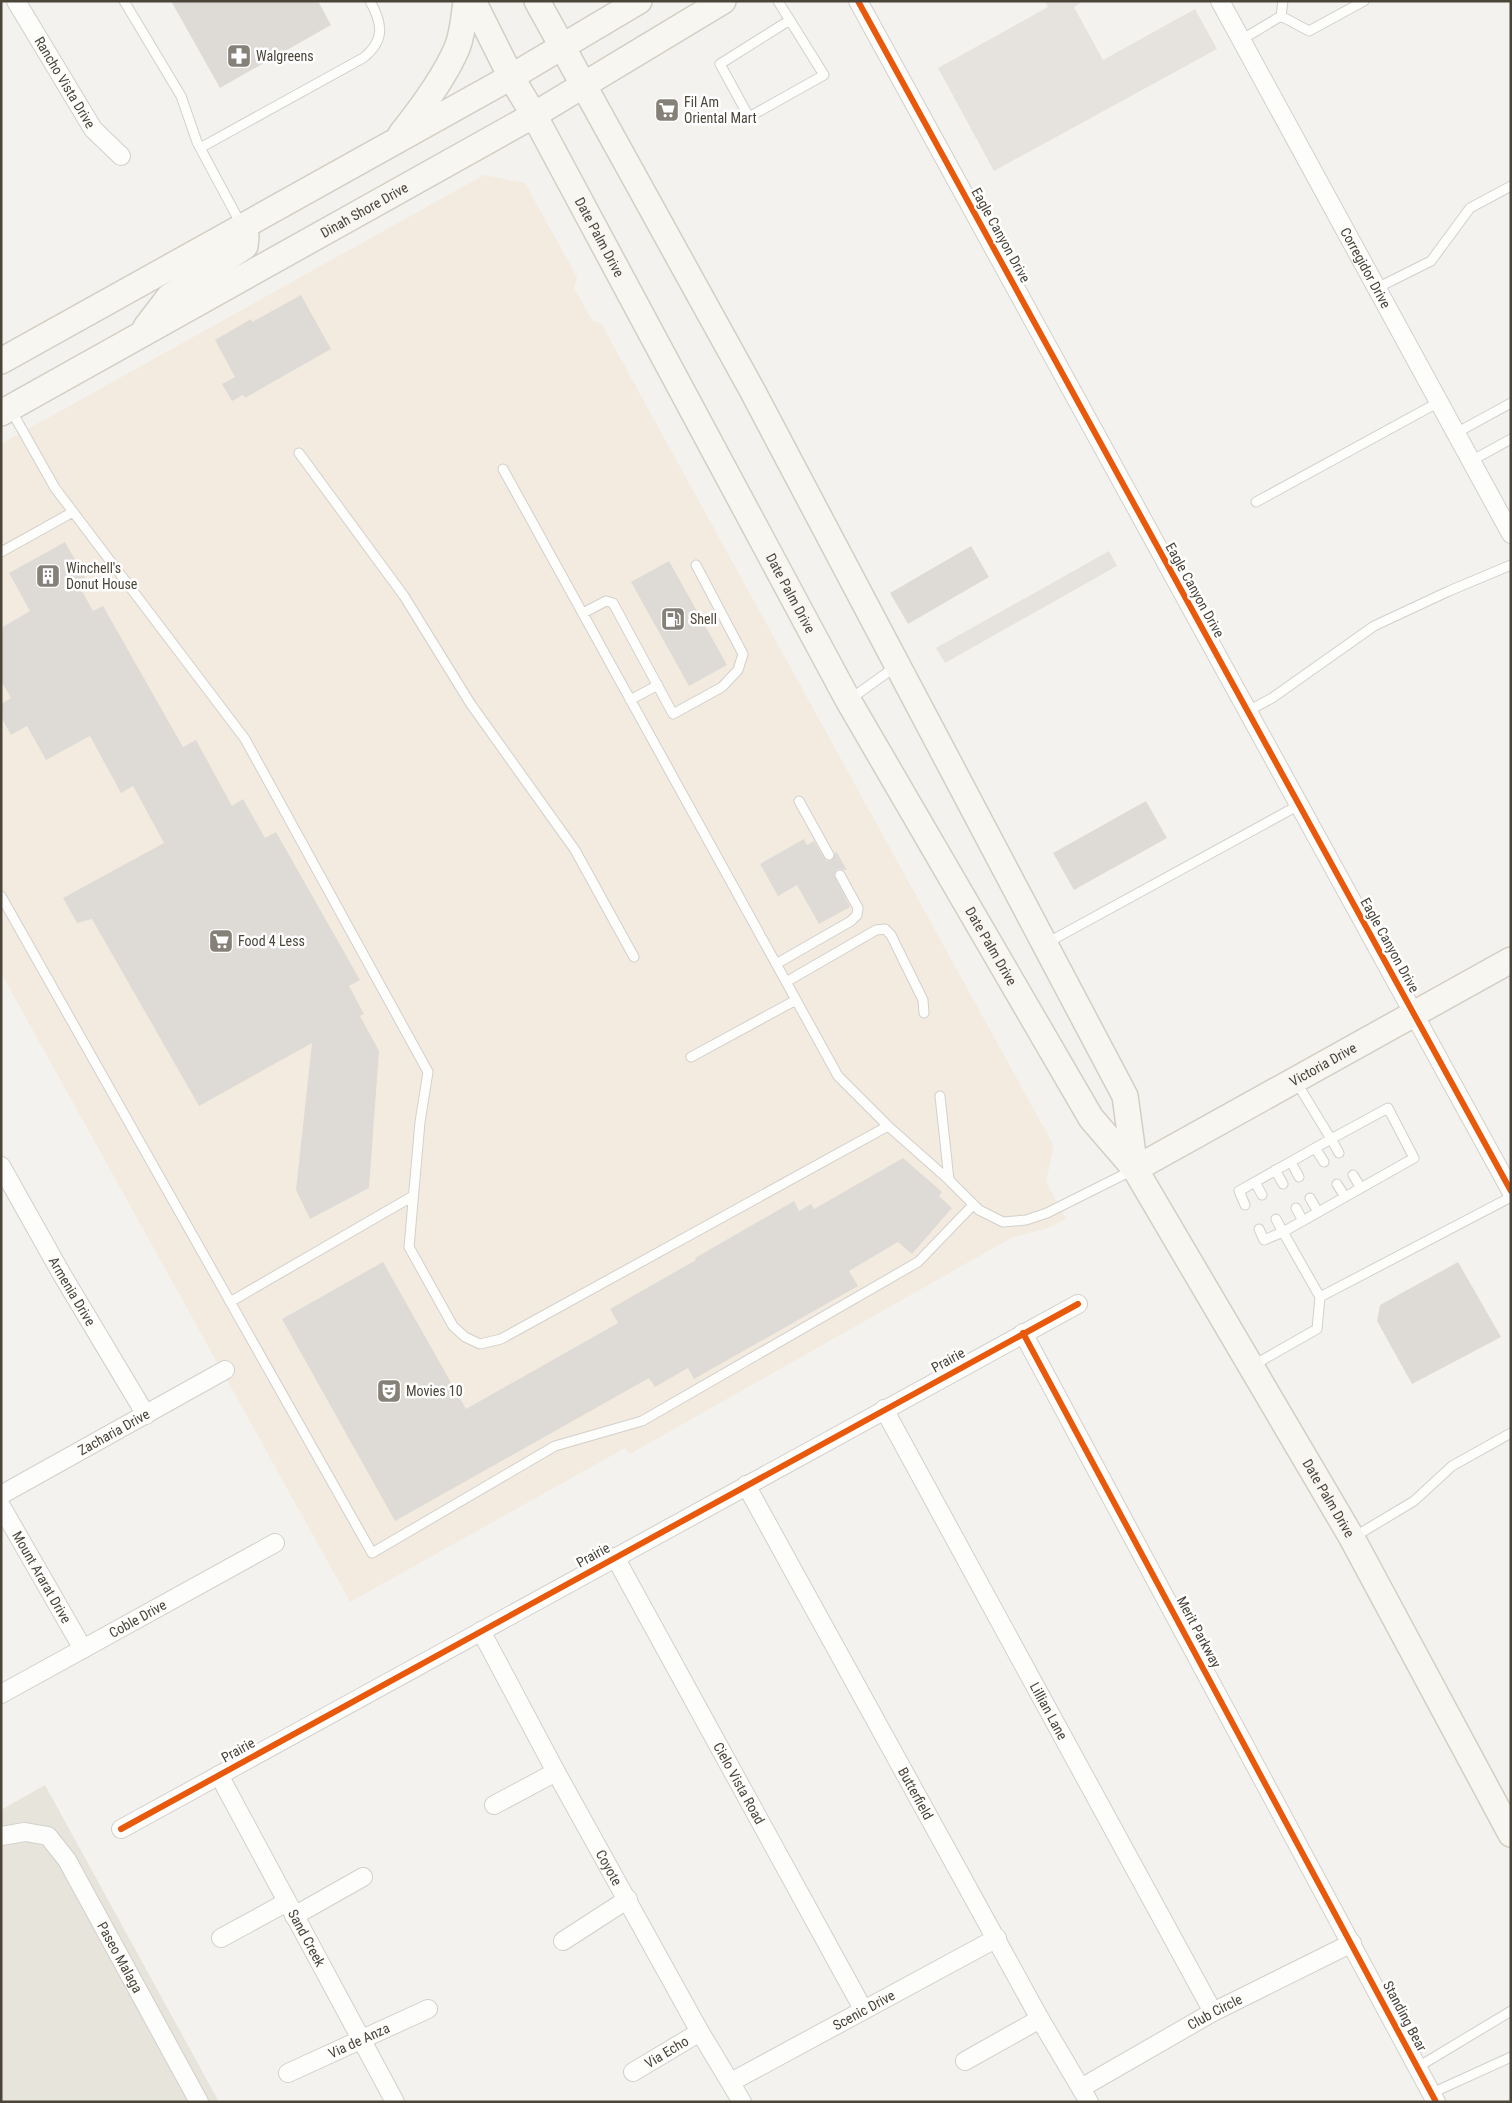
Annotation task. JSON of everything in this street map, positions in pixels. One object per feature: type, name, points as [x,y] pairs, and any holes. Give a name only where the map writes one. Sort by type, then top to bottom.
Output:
[{"type":"main road","points":[[395,141],[432,93],[457,48],[462,31],[466,1]]},
{"type":"main road","name":"Date Palm Drive","points":[[474,1],[511,77],[534,115],[848,700],[1091,1118],[1135,1169],[1352,1538],[1511,1834]]},
{"type":"main road","name":"Date Palm Drive","points":[[537,1],[656,220],[752,390],[1125,1096],[1135,1169]]},
{"type":"main road","points":[[1,361],[511,77],[639,1]]},
{"type":"main road","name":"Dinah Shore Drive","points":[[4,404],[138,336],[534,115],[724,1]]},
{"type":"main road","points":[[138,336],[169,297],[245,246],[246,236],[243,226]]},
{"type":"main road","name":"Victoria Drive","points":[[1135,1169],[1511,960]]},
{"type":"street","name":"Rancho Vista Drive","points":[[16,1],[93,129],[121,156]]},
{"type":"street","name":"Eagle Canyon Drive","points":[[858,1],[1511,1191]]},
{"type":"street","name":"Corregidor Drive","points":[[1220,1],[1511,534]]},
{"type":"street","name":"Armenia Drive","points":[[1,1166],[61,1273],[146,1415]]},
{"type":"street","name":"Prairie","points":[[121,1829],[1078,1304]]},
{"type":"street","name":"Merit Parkway","points":[[1024,1333],[1352,1943]]},
{"type":"street","name":"Zacharia Drive","points":[[1,1496],[225,1370]]},
{"type":"street","name":"Lillian Lane","points":[[884,1409],[1213,2012]]},
{"type":"street","name":"Butterfield","points":[[746,1485],[1040,2019],[1085,2095]]},
{"type":"street","name":"Mount Ararat Drive","points":[[1,1506],[83,1649]]},
{"type":"street","name":"Coble Drive","points":[[1,1694],[275,1542]]},
{"type":"street","name":"Cielo Vista Road","points":[[615,1557],[863,2009]]},
{"type":"street","name":"Coyote","points":[[481,1631],[556,1772],[700,2032],[742,2102]]},
{"type":"street","points":[[494,1805],[556,1772]]},
{"type":"street","name":"Sand Creek","points":[[219,1775],[395,2102]]},
{"type":"street","name":"Paseo Malaga","points":[[1,1836],[25,1832],[48,1836],[66,1860],[199,2102]]},
{"type":"street","points":[[221,1938],[364,1877]]},
{"type":"street","points":[[563,1941],[628,1899]]},
{"type":"street","name":"Scenic Drive","points":[[731,2082],[997,1938]]},
{"type":"street","name":"Club Circle","points":[[1085,2095],[1213,2012],[1352,1943]]},
{"type":"street","name":"Standing Bear","points":[[1352,1943],[1434,2097]]},
{"type":"street","name":"Via de Anza","points":[[288,2073],[428,2009]]},
{"type":"street","points":[[965,2061],[1040,2019]]},
{"type":"street","name":"Via Echo","points":[[633,2072],[700,2032]]},
{"type":"lane","points":[[124,1],[181,96],[200,148],[243,226]]},
{"type":"lane","points":[[200,148],[363,58],[373,50],[378,42],[380,23],[370,1]]},
{"type":"lane","points":[[778,1],[790,20],[824,75],[749,116],[720,64],[790,20]]},
{"type":"lane","points":[[1281,16],[1283,1]]},
{"type":"lane","points":[[1281,16],[1309,31],[1364,1]]},
{"type":"lane","points":[[1241,40],[1281,16]]},
{"type":"lane","points":[[1377,288],[1431,261],[1470,208],[1511,186]]},
{"type":"lane","points":[[1256,502],[1439,402]]},
{"type":"lane","points":[[1456,433],[1511,403]]},
{"type":"lane","points":[[4,404],[55,488],[245,739],[428,1072],[420,1122],[409,1247],[453,1326],[465,1337],[480,1344],[501,1339],[888,1126]]},
{"type":"lane","points":[[1471,462],[1511,439]]},
{"type":"lane","points":[[299,453],[404,596],[470,703],[575,850],[634,957]]},
{"type":"lane","points":[[503,469],[838,1076],[888,1126],[949,1180],[979,1210],[1003,1222],[1026,1220],[1047,1213],[1135,1169]]},
{"type":"lane","points":[[1,552],[73,512]]},
{"type":"lane","points":[[583,613],[606,601],[613,603],[673,714],[722,687],[738,670],[743,654],[696,565]]},
{"type":"lane","points":[[1248,711],[1272,698],[1374,626],[1449,591],[1511,566]]},
{"type":"lane","points":[[848,700],[898,665]]},
{"type":"lane","points":[[630,700],[658,685]]},
{"type":"lane","points":[[799,801],[829,855]]},
{"type":"lane","points":[[1045,944],[1299,805]]},
{"type":"lane","points":[[776,964],[851,921],[857,915],[858,908],[840,874]]},
{"type":"lane","points":[[1,896],[372,1553],[556,1446],[642,1422],[918,1262],[973,1204]]},
{"type":"lane","points":[[786,982],[876,930],[884,929],[891,935],[923,1000],[924,1013]]},
{"type":"lane","points":[[691,1057],[796,1000]]},
{"type":"lane","points":[[1295,1080],[1339,1153]]},
{"type":"lane","points":[[940,1096],[949,1180]]},
{"type":"lane","points":[[1245,1205],[1239,1191],[1388,1108],[1414,1158],[1283,1232],[1264,1240],[1258,1229]]},
{"type":"lane","points":[[1315,1148],[1324,1162]]},
{"type":"lane","points":[[1291,1162],[1299,1177]]},
{"type":"lane","points":[[1275,1170],[1283,1184]]},
{"type":"lane","points":[[1353,1175],[1361,1188]]},
{"type":"lane","points":[[1255,1182],[1262,1195]]},
{"type":"lane","points":[[1337,1184],[1344,1198]]},
{"type":"lane","points":[[230,1302],[413,1196]]},
{"type":"lane","points":[[1320,1297],[1511,1196]]},
{"type":"lane","points":[[1310,1198],[1318,1212]]},
{"type":"lane","points":[[1296,1208],[1303,1221]]},
{"type":"lane","points":[[1251,1367],[1317,1328],[1320,1297],[1276,1219]]},
{"type":"lane","points":[[1352,1538],[1414,1501],[1452,1466],[1511,1433]]},
{"type":"lane","points":[[1418,2067],[1511,2011]]},
{"type":"lane","points":[[1434,2097],[1511,2057]]},
{"type":"shaded area","points":[[1045,1],[1084,1],[1074,7],[1103,60],[1195,9],[1217,49],[994,171],[938,68],[1048,7]]},
{"type":"shaded area","points":[[484,175],[525,183],[577,277],[574,288],[593,321],[601,323],[1054,1146],[1046,1181],[1066,1219],[1046,1229],[1013,1237],[630,1454],[625,1448],[350,1602],[1,973],[1,444]]},
{"type":"shaded area","points":[[1109,551],[1117,566],[945,663],[936,648]]},
{"type":"shaded area","points":[[45,1785],[219,2102],[1,2102],[1,1810]]},
{"type":"building","name":"Walgreens","points":[[171,1],[318,1],[331,25],[220,88]]},
{"type":"building","points":[[301,295],[331,349],[245,398],[243,395],[232,401],[222,384],[235,377],[215,340],[251,319],[252,322]]},
{"type":"building","points":[[65,542],[86,579],[78,584],[93,611],[103,606],[183,747],[196,740],[232,806],[243,799],[265,838],[276,832],[360,980],[349,986],[364,1014],[360,1016],[379,1051],[369,1188],[310,1219],[296,1190],[312,1043],[199,1106],[92,919],[77,923],[63,898],[164,843],[133,786],[121,793],[90,736],[46,760],[27,726],[11,735],[1,717],[1,704],[11,698],[1,681],[1,628],[30,611],[9,573]]},
{"type":"building","points":[[971,546],[989,577],[908,624],[890,593]]},
{"type":"building","points":[[669,561],[727,665],[689,686],[631,582]]},
{"type":"building","points":[[1146,801],[1167,838],[1074,890],[1053,853]]},
{"type":"building","points":[[804,839],[807,845],[814,841],[826,861],[832,860],[836,851],[847,870],[837,869],[834,875],[850,907],[819,924],[797,885],[778,896],[760,864]]},
{"type":"building","points":[[903,1158],[942,1192],[939,1196],[952,1208],[912,1254],[898,1242],[849,1271],[858,1286],[694,1379],[688,1368],[655,1387],[649,1378],[395,1521],[282,1319],[383,1262],[466,1409],[618,1323],[610,1309],[794,1201],[799,1211],[811,1204],[814,1209]]},
{"type":"building","points":[[1458,1262],[1501,1337],[1412,1384],[1377,1321],[1380,1305]]},
{"type":"cycle path","points":[[858,1],[1511,1191]]},
{"type":"cycle path","points":[[121,1829],[1078,1304]]},
{"type":"cycle path","points":[[1023,1333],[1436,2102]]},
{"type":"place","name":"Walgreens","points":[[239,56]]},
{"type":"place","name":"Fil Am Oriental Mart","points":[[667,110]]},
{"type":"place","name":"Winchell's Donut House","points":[[48,576]]},
{"type":"place","name":"Shell","points":[[673,619]]},
{"type":"place","name":"Food 4 Less","points":[[221,941]]},
{"type":"place","name":"Movies 10","points":[[389,1391]]}]
